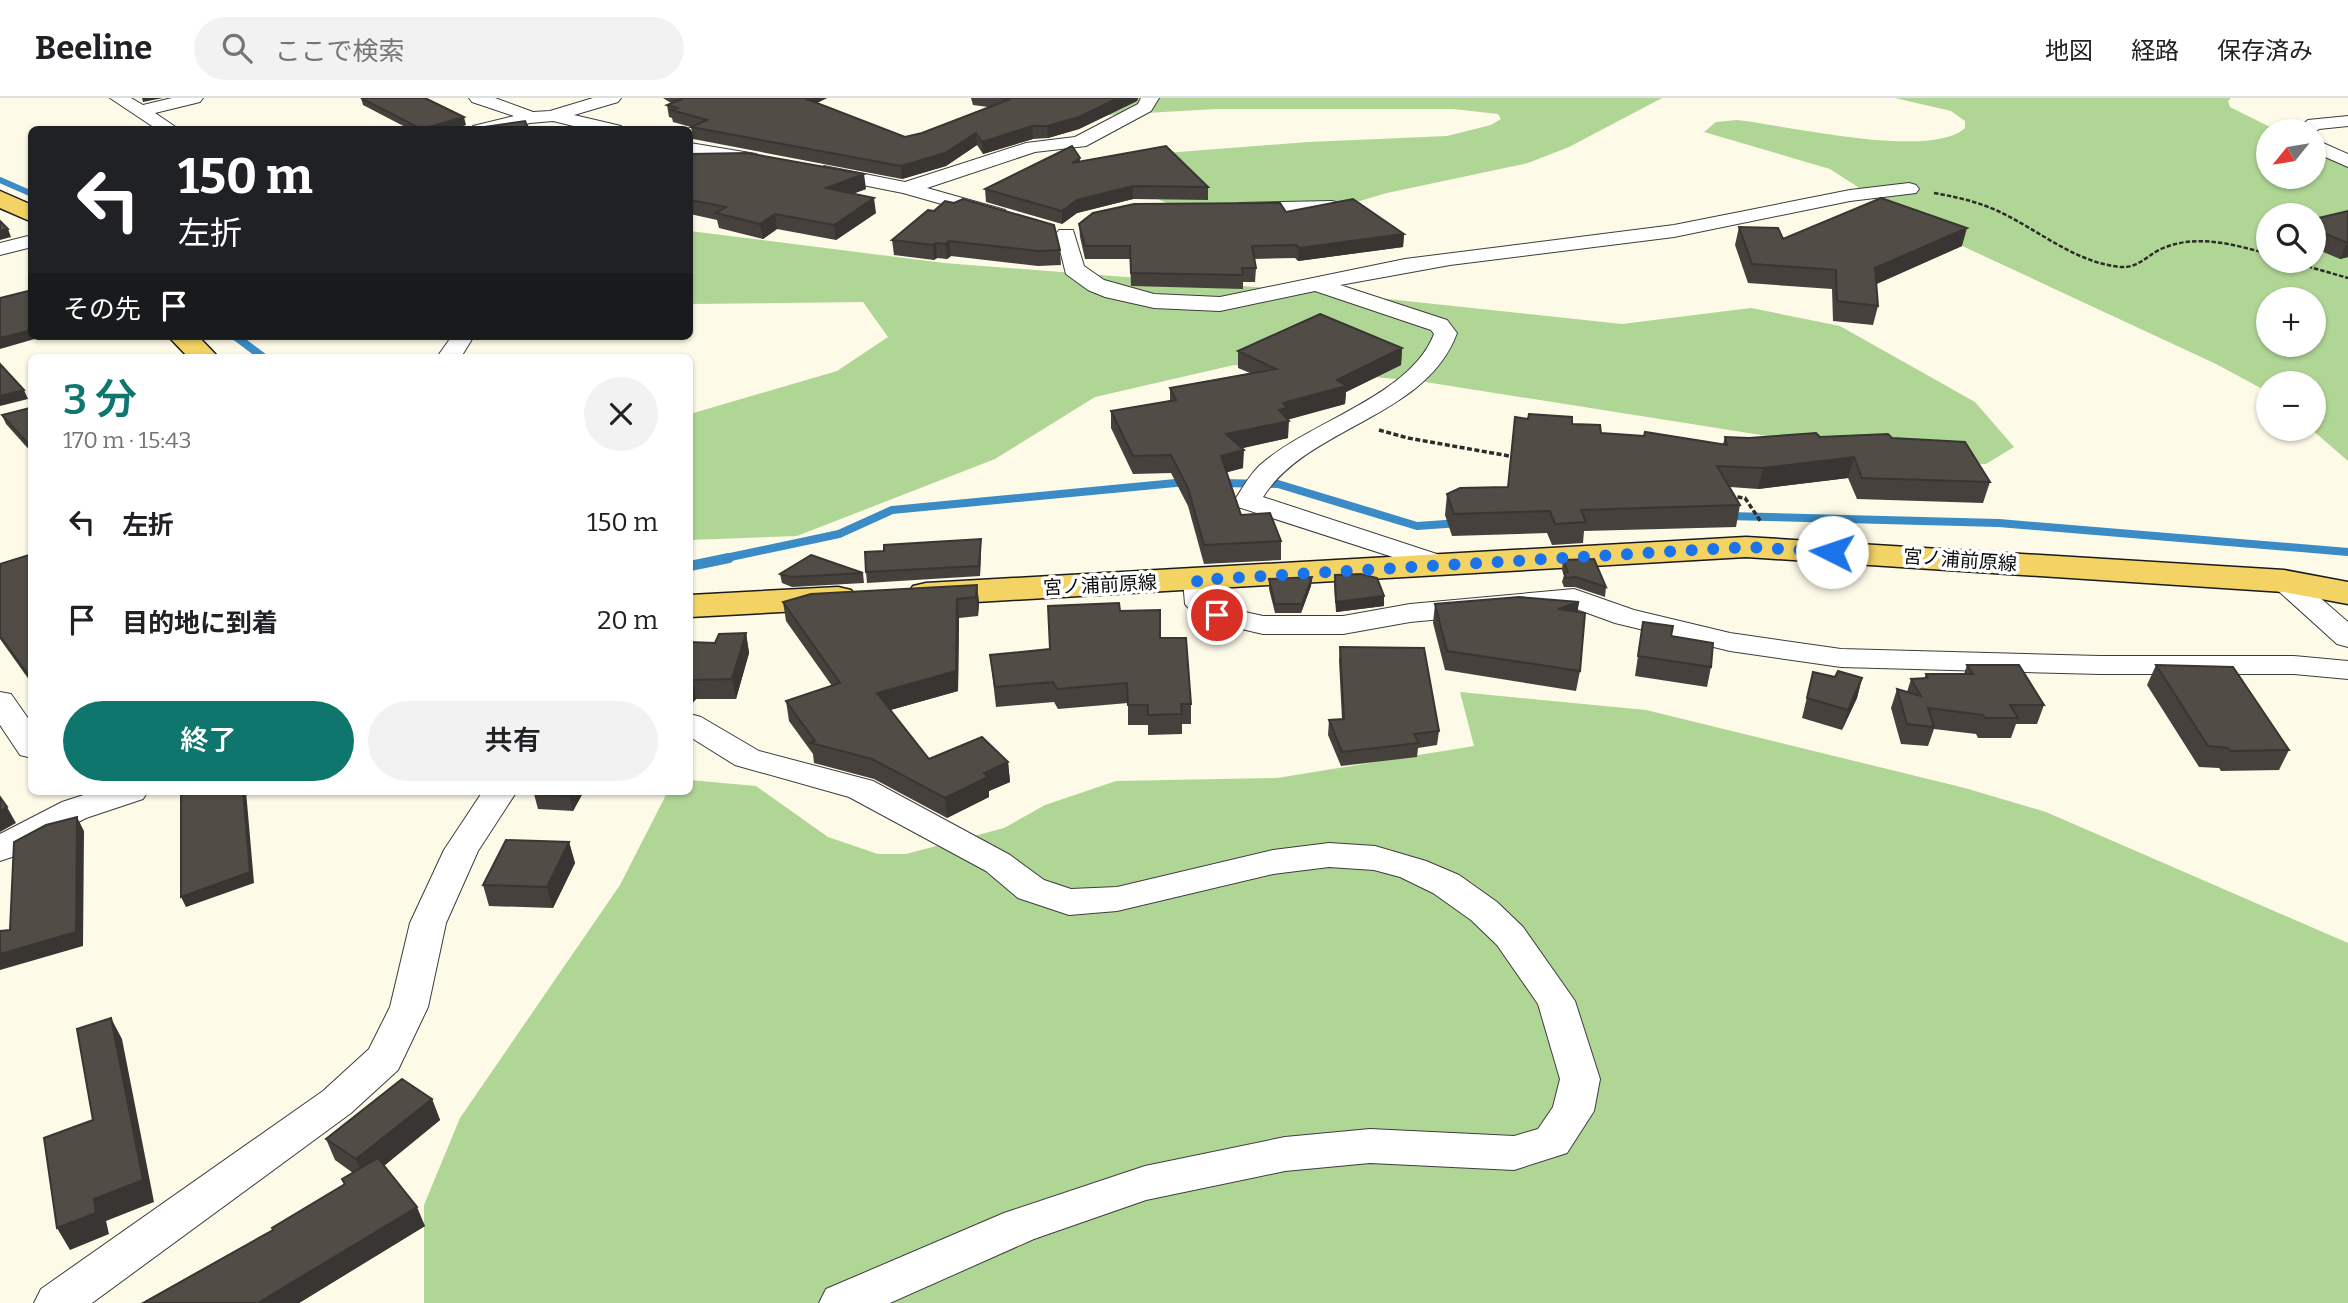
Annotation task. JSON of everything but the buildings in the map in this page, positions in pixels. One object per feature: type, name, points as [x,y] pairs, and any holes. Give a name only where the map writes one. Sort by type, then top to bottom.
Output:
[{"type":"main road","points":[[0,198],[28,213]]},
{"type":"main road","points":[[186,340],[201,354]]},
{"type":"main road","name":"宮ノ浦前原線","points":[[693,606],[1197,580],[1746,547],[2284,581],[2348,593]]},
{"type":"street","points":[[119,98],[164,126]]},
{"type":"street","points":[[140,111],[194,98]]},
{"type":"street","points":[[478,98],[542,121],[583,126]]},
{"type":"street","points":[[507,126],[542,121],[612,98]]},
{"type":"street","points":[[906,188],[1033,146],[1079,142],[1145,107],[1150,98]]},
{"type":"street","points":[[2326,123],[2348,121]]},
{"type":"street","points":[[693,150],[769,163]]},
{"type":"street","points":[[2326,151],[2348,161]]},
{"type":"street","points":[[808,169],[906,188],[1013,219]]},
{"type":"street","points":[[1085,220],[1060,232],[1074,269],[1096,285],[1113,292],[1154,301],[1220,304],[1376,268],[1649,235],[1768,214],[1871,191],[1909,189]]},
{"type":"street","points":[[1226,208],[1332,207]]},
{"type":"street","points":[[0,249],[28,242]]},
{"type":"street","points":[[1316,284],[1439,325],[1446,332],[1445,344],[1437,356],[1396,393],[1345,421],[1269,471],[1247,501],[1439,564]]},
{"type":"street","points":[[1197,580],[1200,604],[1217,615],[1264,625],[1343,625],[1410,613],[1574,598],[1625,617],[1730,642],[1841,659],[2100,665],[2294,665],[2348,670]]},
{"type":"street","points":[[2284,581],[2348,638]]},
{"type":"street","points":[[0,701],[28,742]]},
{"type":"street","points":[[693,726],[747,758],[860,789],[998,863],[1031,889],[1069,902],[1117,899],[1273,862],[1329,855],[1375,858],[1413,869],[1446,884],[1484,911],[1510,936],[1556,1001],[1580,1079],[1573,1111],[1552,1142],[1514,1153],[1370,1146],[1285,1154],[1145,1183],[1019,1226],[842,1303]]},
{"type":"street","points":[[0,849],[67,801],[105,795]]},
{"type":"street","points":[[57,1303],[337,1102],[384,1059],[409,1007],[428,923],[461,850],[497,795]]},
{"type":"path","points":[[1909,189],[1973,200],[2011,217],[2077,255],[2101,263],[2125,267],[2144,262],[2160,248],[2194,239],[2256,251]]},
{"type":"path","points":[[2326,272],[2348,278]]},
{"type":"path","points":[[1345,421],[1408,438],[1516,458]]},
{"type":"path","points":[[1718,494],[1745,498]]},
{"type":"green space","points":[[1010,98],[1662,98],[1569,147],[1528,163],[1387,193],[1285,223],[1206,222],[1160,200],[1126,175],[1165,153],[1308,142],[1447,136],[1491,125],[1501,119],[1498,114],[1453,109],[1215,109],[1026,120]]},
{"type":"green space","points":[[1895,98],[2231,98],[2228,101],[2230,107],[2256,120],[2256,189],[2326,189],[2326,150],[2348,158],[2348,461],[2325,441],[2326,371],[2256,371],[2256,386],[2216,364],[1915,224],[1830,169],[1704,132],[1716,122],[1737,120],[1856,138],[1921,141],[1947,137],[1965,128],[1965,121],[1951,111]]},
{"type":"green space","points":[[693,231],[944,263],[1322,292],[1622,324],[1751,308],[1840,326],[1975,402],[2014,447],[1986,464],[1951,465],[1419,381],[1234,365],[1095,397],[995,459],[797,536],[693,540],[693,413],[837,371],[888,337],[863,302],[693,304]]},
{"type":"green space","points":[[1460,692],[1646,710],[1965,788],[2046,812],[2348,943],[2348,1303],[424,1303],[424,1205],[460,1118],[620,885],[666,795],[693,795],[693,780],[756,786],[828,837],[878,854],[906,854],[1004,828],[1045,805],[1116,781],[1277,778],[1474,746]]},
{"type":"waterway","points":[[0,180],[28,192]]},
{"type":"waterway","points":[[240,340],[259,354]]},
{"type":"waterway","points":[[721,559],[839,534],[892,510],[1186,482]]},
{"type":"waterway","points":[[1219,483],[1278,484],[1417,526],[1460,523]]},
{"type":"waterway","points":[[1727,516],[1999,523],[2348,552]]},
{"type":"waterway","points":[[693,565],[729,558]]},
{"type":"route","points":[[1217,615],[1200,604],[1197,580],[1746,547],[1832,552]]}]
